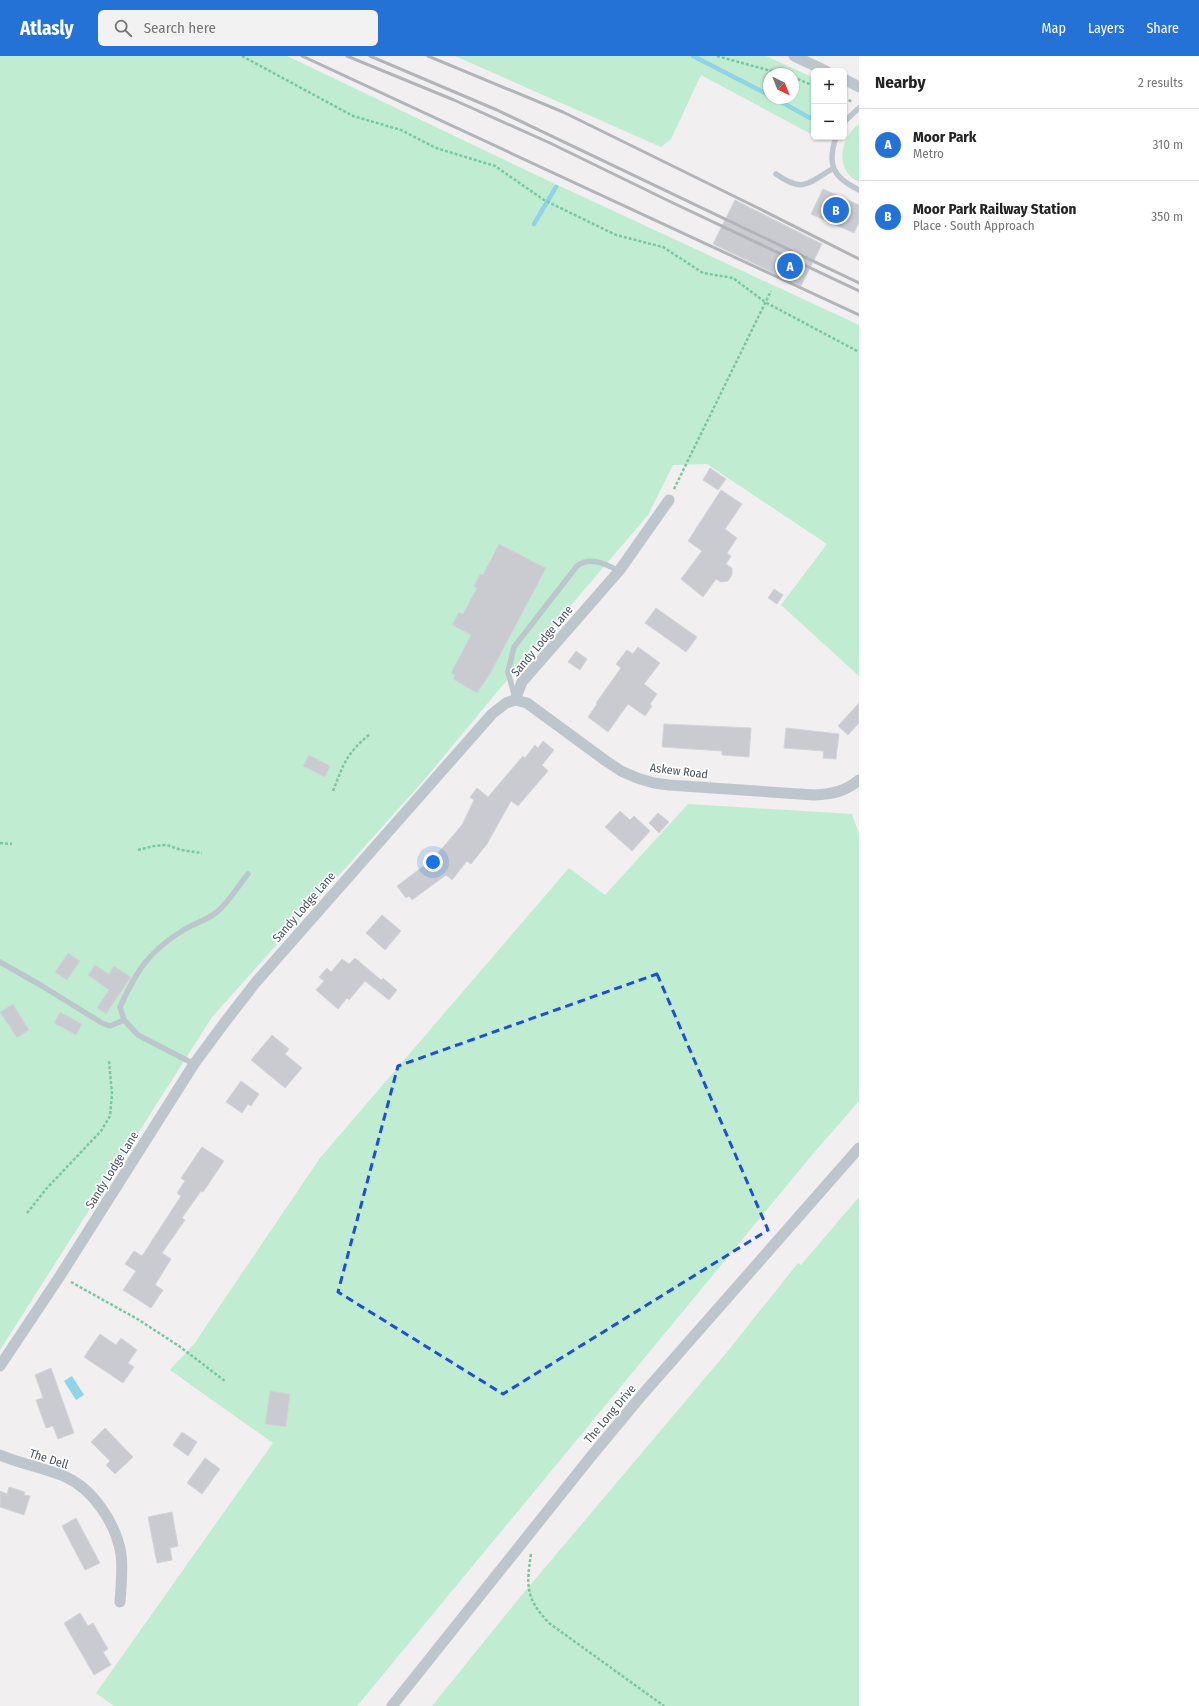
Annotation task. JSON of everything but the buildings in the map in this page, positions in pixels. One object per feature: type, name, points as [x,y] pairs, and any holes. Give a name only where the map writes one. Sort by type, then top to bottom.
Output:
[{"type":"street","points":[[799,57],[820,68]]},
{"type":"street","points":[[847,81],[859,86]]},
{"type":"street","name":"Sandy Lodge Lane","points":[[0,1366],[60,1276],[194,1064],[256,982],[492,714],[506,703],[516,700],[522,682],[619,571],[670,498]]},
{"type":"street","name":"Askew Road","points":[[516,700],[527,703],[621,771],[654,783],[814,795],[839,792],[849,788],[859,780]]},
{"type":"street","name":"The Long Drive","points":[[392,1706],[588,1459],[642,1395],[859,1148]]},
{"type":"street","name":"The Dell","points":[[0,1455],[16,1462],[68,1478],[81,1486],[94,1498],[112,1526],[118,1540],[121,1555],[122,1579],[120,1602]]},
{"type":"lane","points":[[847,119],[859,108]]},
{"type":"lane","points":[[835,140],[832,150],[832,169],[840,178],[859,190]]},
{"type":"lane","points":[[776,174],[788,182],[798,186],[809,183],[832,169]]},
{"type":"lane","points":[[516,700],[508,672],[514,647],[577,566],[589,560],[606,563],[619,571]]},
{"type":"lane","points":[[194,1064],[138,1035],[124,1020],[120,1008],[136,974],[150,957],[159,948],[183,930],[216,913],[227,902],[248,874]]},
{"type":"lane","points":[[0,962],[102,1023],[110,1026],[124,1020]]},
{"type":"path","points":[[242,56],[353,116],[401,130],[436,148],[495,166],[544,200],[616,234],[663,247],[703,273],[733,278],[765,302],[859,352]]},
{"type":"path","points":[[717,56],[763,69]]},
{"type":"path","points":[[799,80],[811,85]]},
{"type":"path","points":[[670,498],[765,302],[772,291]]},
{"type":"path","points":[[333,791],[344,763],[354,747],[370,734]]},
{"type":"path","points":[[0,843],[12,844]]},
{"type":"path","points":[[138,850],[166,845],[181,850],[202,853]]},
{"type":"path","points":[[27,1213],[47,1188],[101,1131],[110,1116],[112,1094],[109,1061]]},
{"type":"path","points":[[60,1276],[139,1320],[179,1346],[225,1381]]},
{"type":"path","points":[[526,1539],[531,1548],[527,1574],[528,1585],[534,1606],[549,1623],[664,1706]]},
{"type":"highlighted area","points":[[657,974],[768,1230],[503,1394],[338,1292],[398,1066]]},
{"type":"green space","points":[[0,56],[287,56],[536,175],[859,325],[859,676],[781,605],[827,544],[707,464],[673,465],[648,515],[425,779],[212,1017],[0,1350]]},
{"type":"green space","points":[[455,56],[766,56],[792,68],[763,68],[763,104],[799,104],[799,71],[811,77],[811,134],[701,75],[671,139],[661,147]]},
{"type":"green space","points":[[859,124],[859,182],[851,177],[846,170],[842,154],[847,137]]},
{"type":"green space","points":[[688,804],[852,814],[859,834],[859,1101],[812,1155],[357,1706],[114,1706],[96,1693],[273,1443],[170,1370],[194,1344],[320,1158],[569,868],[605,895]]},
{"type":"green space","points":[[859,1197],[859,1706],[432,1706],[521,1596],[727,1352],[798,1263],[801,1265]]},
{"type":"water","points":[[72,1376],[84,1395],[76,1400],[64,1381]]},
{"type":"waterway","points":[[693,56],[763,92]]},
{"type":"waterway","points":[[785,104],[810,118]]},
{"type":"waterway","points":[[534,224],[556,187]]},
{"type":"railway","points":[[302,56],[859,315]]},
{"type":"railway","points":[[347,56],[454,100],[550,143],[859,291]]},
{"type":"railway","points":[[370,56],[497,110],[859,283]]},
{"type":"railway","points":[[428,56],[563,112],[859,259]]},
{"type":"place","name":"Moor Park Railway Station","points":[[836,210]]},
{"type":"place","name":"Moor Park","points":[[790,266]]}]
